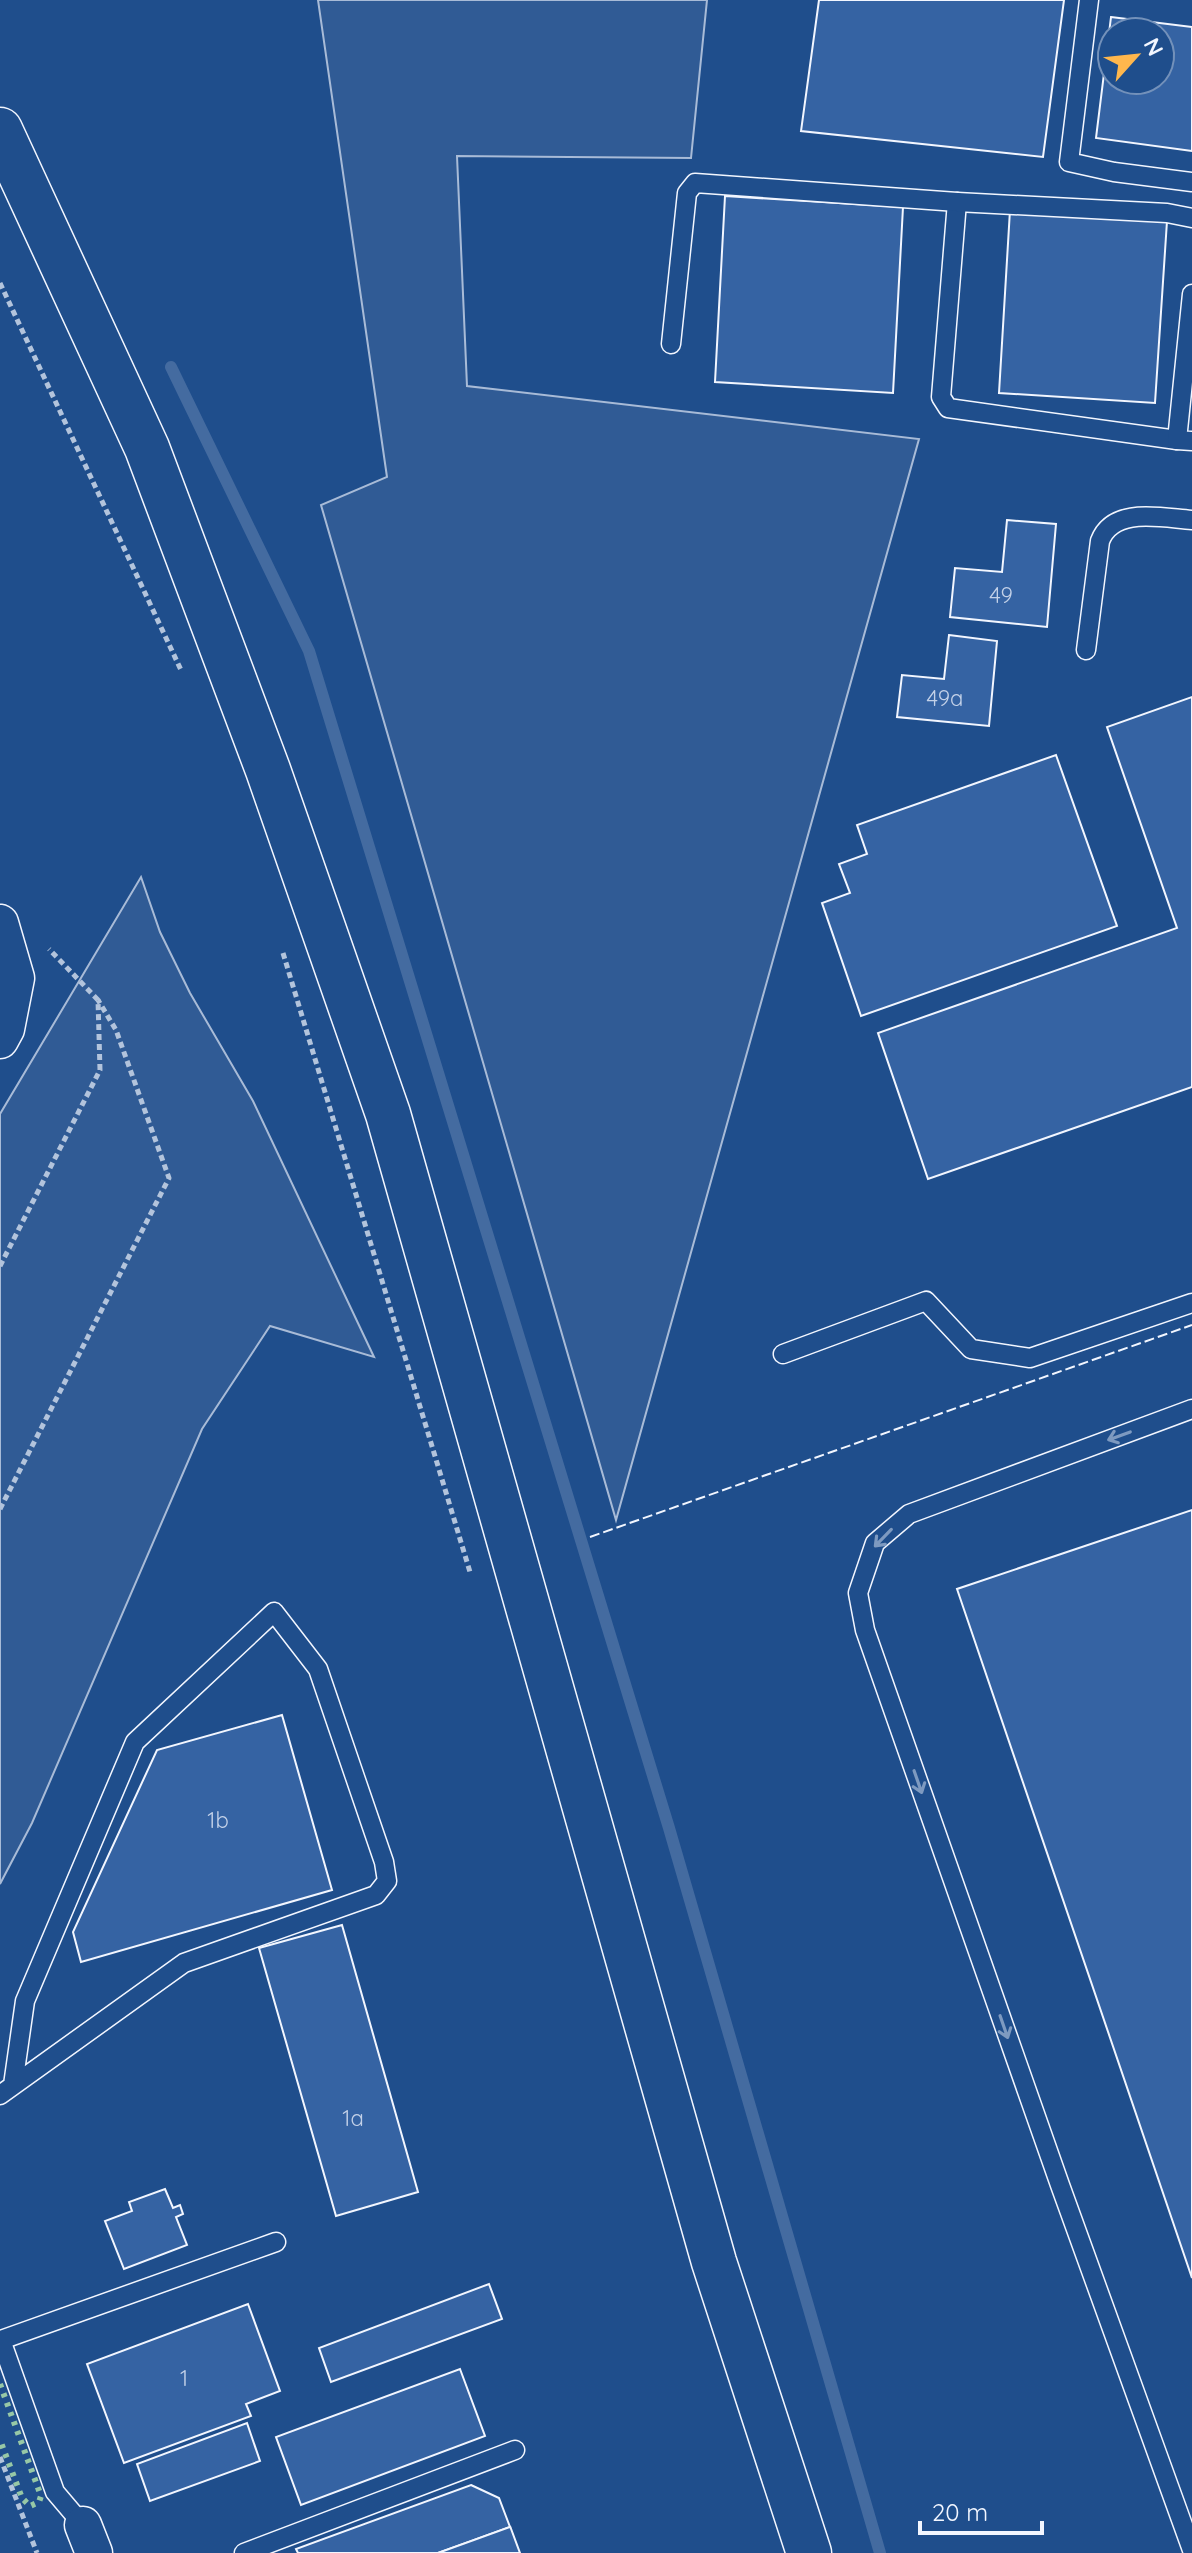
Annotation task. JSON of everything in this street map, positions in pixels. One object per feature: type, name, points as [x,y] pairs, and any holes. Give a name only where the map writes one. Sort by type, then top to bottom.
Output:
[{"type":"main road","points":[[0,130],[147,448],[268,770],[388,1114],[714,2262],[809,2553]]},
{"type":"street","points":[[0,1040],[6,1029],[16,978],[1,924]]},
{"type":"lane","points":[[1089,0],[1069,162],[1114,172],[1192,182]]},
{"type":"lane","points":[[671,344],[687,193],[695,183],[1167,213],[1192,218]]},
{"type":"lane","points":[[957,202],[941,397],[948,408],[1184,440],[1192,294]]},
{"type":"lane","points":[[1086,650],[1104,530],[1122,519],[1192,520]]},
{"type":"lane","points":[[783,1354],[926,1301],[971,1349],[1030,1358],[1192,1303]]},
{"type":"lane","points":[[1192,1409],[909,1514],[875,1543],[858,1593],[865,1630],[1192,2550]]},
{"type":"lane","points":[[274,1612],[318,1669],[384,1862],[387,1881],[376,1895],[184,1963],[7,2090],[25,2001],[135,1742],[274,1612]]},
{"type":"lane","points":[[89,2539],[55,2492],[0,2339],[276,2242]]},
{"type":"lane","points":[[244,2553],[515,2450]]},
{"type":"path","points":[[0,283],[186,681]]},
{"type":"path","points":[[0,1509],[169,1178],[116,1030],[98,1000],[51,951],[1,924]]},
{"type":"path","points":[[282,949],[471,1576]]},
{"type":"path","points":[[0,1266],[100,1070],[98,1000]]},
{"type":"path","points":[[0,2457],[37,2553]]},
{"type":"shaded area","points":[[318,0],[707,0],[691,158],[457,156],[467,386],[919,439],[616,1520],[321,505],[387,477]]},
{"type":"shaded area","points":[[141,877],[160,932],[190,993],[253,1101],[374,1357],[270,1326],[202,1429],[32,1823],[0,1884],[0,1114]]},
{"type":"building","points":[[819,0],[1064,0],[1043,157],[801,131]]},
{"type":"building","points":[[1176,25],[1192,27],[1192,151],[1096,138],[1101,96],[1176,96]]},
{"type":"building","points":[[725,196],[903,207],[893,393],[715,382]]},
{"type":"building","points":[[1010,210],[1167,221],[1155,403],[999,393]]},
{"type":"building","points":[[1007,520],[1056,524],[1047,627],[950,617],[955,568],[1002,572]]},
{"type":"building","points":[[949,635],[997,641],[989,726],[897,717],[902,675],[944,679]]},
{"type":"building","points":[[1192,697],[1192,1087],[928,1179],[878,1033],[1177,928],[1107,727]]},
{"type":"building","points":[[1056,755],[1117,926],[861,1016],[822,903],[850,893],[839,864],[867,854],[857,825]]},
{"type":"building","points":[[1192,1510],[1192,2278],[957,1589]]},
{"type":"building","points":[[282,1715],[332,1890],[81,1962],[73,1932],[157,1750]]},
{"type":"building","points":[[342,1925],[418,2192],[336,2216],[259,1948]]},
{"type":"building","points":[[165,2189],[173,2208],[180,2205],[183,2214],[176,2217],[187,2245],[124,2269],[105,2221],[132,2211],[129,2202]]},
{"type":"building","points":[[489,2284],[502,2319],[331,2382],[319,2348]]},
{"type":"building","points":[[248,2304],[280,2391],[246,2404],[251,2416],[124,2463],[87,2364]]},
{"type":"building","points":[[460,2369],[485,2436],[301,2505],[276,2437]]},
{"type":"building","points":[[247,2423],[260,2461],[150,2501],[137,2464]]},
{"type":"building","points":[[471,2485],[499,2498],[510,2527],[438,2553],[298,2553],[296,2549]]},
{"type":"building","points":[[510,2527],[520,2553],[438,2553]]},
{"type":"waterway","points":[[171,367],[309,651],[669,1828],[880,2553]]},
{"type":"hedge","points":[[0,2384],[41,2496],[39,2502],[30,2506],[22,2498],[0,2440]]},
{"type":"fence","points":[[590,1537],[1192,1325]]}]
